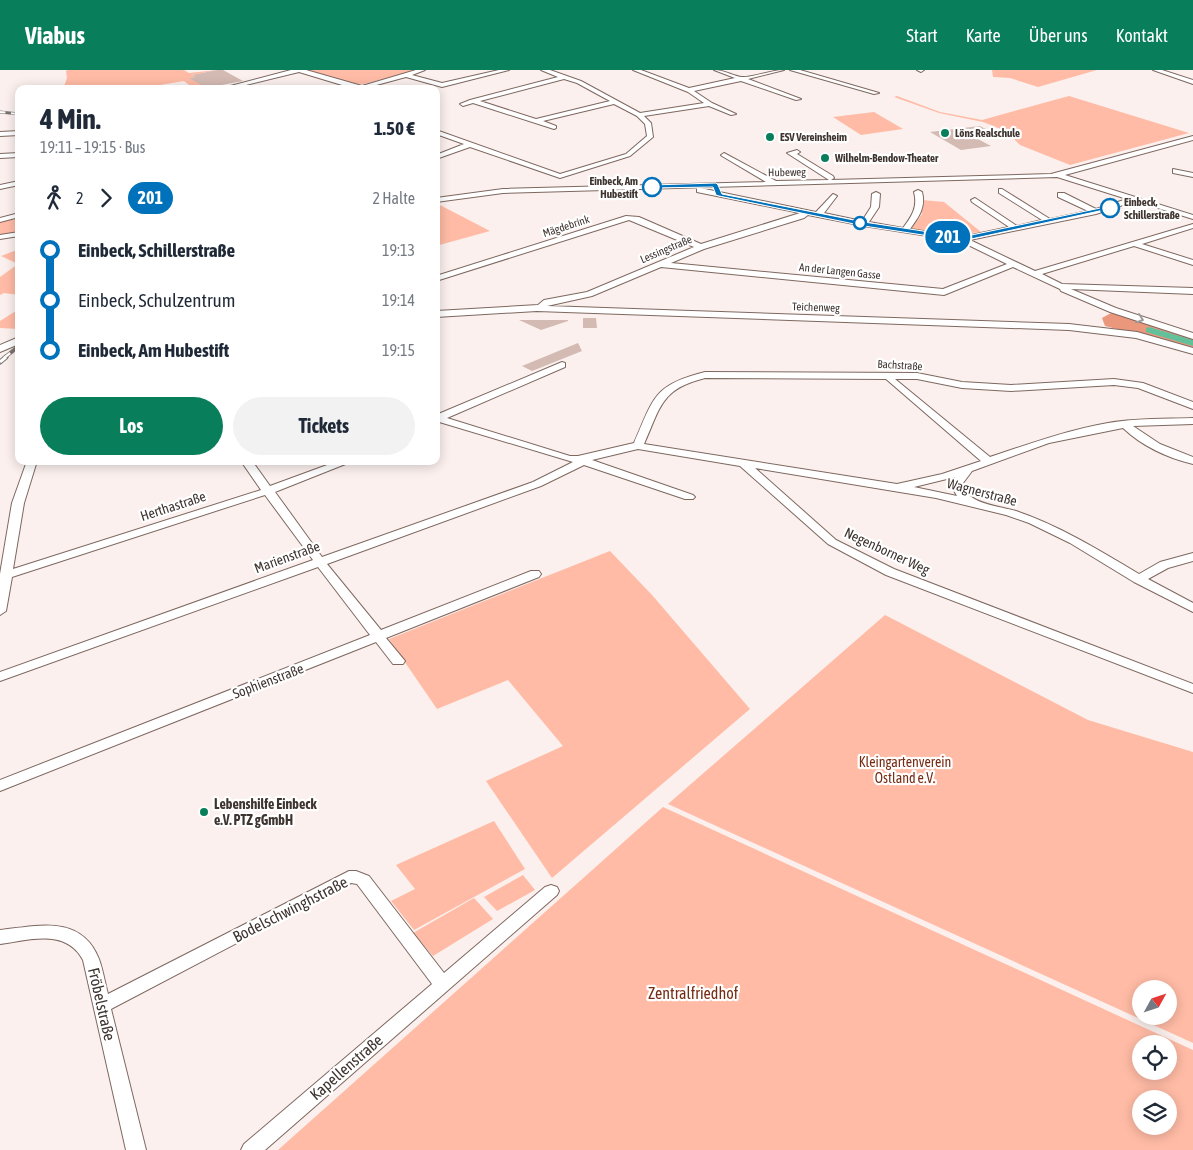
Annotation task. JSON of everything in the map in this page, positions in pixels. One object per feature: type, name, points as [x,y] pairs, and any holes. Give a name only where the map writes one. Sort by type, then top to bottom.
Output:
[{"type":"street","points":[[238,85],[299,70],[349,85]]},
{"type":"street","points":[[370,85],[422,70]]},
{"type":"street","points":[[442,85],[506,70]]},
{"type":"street","points":[[440,133],[560,176],[616,160],[630,154],[650,137],[648,123],[639,115],[579,82],[544,70]]},
{"type":"street","points":[[636,70],[689,90],[710,104],[733,114]]},
{"type":"street","points":[[717,70],[798,99]]},
{"type":"street","points":[[689,90],[744,80],[781,70]]},
{"type":"street","points":[[794,70],[876,93]]},
{"type":"street","points":[[1156,70],[1193,82]]},
{"type":"street","points":[[406,74],[453,88]]},
{"type":"street","points":[[463,104],[566,77]]},
{"type":"street","points":[[338,85],[342,84]]},
{"type":"street","points":[[472,101],[554,127]]},
{"type":"street","points":[[536,121],[614,102]]},
{"type":"street","points":[[639,115],[710,104]]},
{"type":"street","points":[[0,134],[15,133]]},
{"type":"street","name":"Hubeweg","points":[[717,189],[774,183],[1059,175],[1193,138]]},
{"type":"street","points":[[440,156],[472,144]]},
{"type":"street","points":[[797,152],[790,153],[807,166],[839,182]]},
{"type":"street","points":[[0,156],[15,155]]},
{"type":"street","points":[[724,155],[774,183]]},
{"type":"street","points":[[796,163],[807,166]]},
{"type":"street","points":[[1176,171],[1193,175]]},
{"type":"street","points":[[1059,175],[1193,217]]},
{"type":"street","points":[[560,176],[558,178],[561,189]]},
{"type":"street","points":[[0,187],[15,184]]},
{"type":"street","points":[[440,199],[502,190],[683,186],[717,189],[805,213],[962,239],[1094,302],[1193,336]]},
{"type":"street","points":[[1002,191],[1050,222]]},
{"type":"street","points":[[905,230],[918,212],[920,197],[918,192]]},
{"type":"street","points":[[864,224],[875,207],[876,194]]},
{"type":"street","points":[[1061,195],[1096,212]]},
{"type":"street","points":[[817,215],[833,196]]},
{"type":"street","points":[[962,239],[1096,212],[1134,198]]},
{"type":"street","points":[[976,200],[987,210],[1016,228]]},
{"type":"street","name":"Lessingstraße","points":[[537,308],[547,302],[589,294],[700,247],[801,216],[805,213]]},
{"type":"street","points":[[0,220],[15,216]]},
{"type":"street","name":"Mägdebrink","points":[[440,278],[629,218],[636,218],[700,247]]},
{"type":"street","points":[[1034,274],[1193,226]]},
{"type":"street","points":[[0,237],[15,235]]},
{"type":"street","points":[[1134,244],[1193,263]]},
{"type":"street","name":"An der Langen Gasse","points":[[660,264],[944,292],[1013,264]]},
{"type":"street","points":[[1060,286],[1193,291]]},
{"type":"street","name":"Teichenweg","points":[[440,314],[537,308],[1081,328],[1137,335],[1193,351]]},
{"type":"street","points":[[6,337],[15,340]]},
{"type":"street","points":[[0,349],[15,342]]},
{"type":"street","points":[[440,420],[562,366]]},
{"type":"street","name":"Bachstraße","points":[[638,446],[663,394],[671,386],[687,379],[705,375],[917,376],[962,385],[1004,388],[1114,382],[1140,385],[1193,406]]},
{"type":"street","points":[[888,376],[988,461]]},
{"type":"street","points":[[440,421],[569,459],[583,461],[689,497]]},
{"type":"street","points":[[895,488],[945,476],[1046,441],[1109,426],[1193,421]]},
{"type":"street","points":[[1125,424],[1164,451],[1193,461]]},
{"type":"street","points":[[583,461],[618,448],[638,446],[744,464]]},
{"type":"street","name":"Marienstraße","points":[[0,677],[537,484],[583,461]]},
{"type":"street","name":"Wagnerstraße","points":[[744,464],[895,488],[970,503],[1032,521],[1073,539],[1138,579],[1193,608]]},
{"type":"street","name":"Negenborner Weg","points":[[744,464],[832,542],[856,556],[905,578],[1193,689]]},
{"type":"street","points":[[0,611],[18,503],[31,465]]},
{"type":"street","points":[[249,465],[319,561],[398,661]]},
{"type":"street","name":"Herthastraße","points":[[5,575],[268,491],[337,465]]},
{"type":"street","points":[[968,468],[959,476],[957,484],[960,493],[970,503]]},
{"type":"street","points":[[1138,579],[1164,565],[1193,557]]},
{"type":"street","name":"Sophienstraße","points":[[0,786],[378,638],[535,574]]},
{"type":"street","name":"Bodelschwinghstraße","points":[[102,1004],[349,877],[363,880],[442,984]]},
{"type":"street","name":"Kapellenstraße","points":[[251,1150],[551,891]]},
{"type":"street","name":"Fröbelstraße","points":[[0,937],[57,932],[75,937],[85,946],[90,955],[136,1150]]},
{"type":"green space","points":[[184,70],[189,73],[217,70],[192,75],[195,77],[190,78],[202,85],[189,85],[184,81],[160,85],[64,85],[67,78],[66,71]]},
{"type":"green space","points":[[305,70],[417,70],[364,84],[348,83]]},
{"type":"green space","points":[[992,70],[1097,70],[1038,87],[1010,78],[993,77]]},
{"type":"green space","points":[[897,96],[940,112],[982,120],[1069,96],[1189,133],[1070,165],[1020,145],[1006,131],[983,122],[939,113],[894,97]]},
{"type":"green space","points":[[874,112],[903,129],[861,135],[833,117]]},
{"type":"green space","points":[[922,200],[944,202],[981,232],[951,235],[911,229],[922,214]]},
{"type":"green space","points":[[440,205],[490,231],[440,245]]},
{"type":"green space","points":[[15,219],[15,233],[0,236],[0,222]]},
{"type":"green space","points":[[15,251],[15,263],[1,256]]},
{"type":"green space","points":[[15,266],[15,294],[4,293],[0,295],[0,277]]},
{"type":"green space","points":[[15,312],[15,329],[0,328],[0,321]]},
{"type":"green space","points":[[610,551],[652,595],[750,709],[552,878],[486,781],[563,746],[508,680],[437,709],[389,639]]},
{"type":"green space","name":"Kleingartenverein Ostland e.V.","points":[[885,615],[1088,720],[1193,752],[1193,1043],[1153,1025],[1178,1025],[1178,980],[1132,980],[1132,1015],[668,804]]},
{"type":"green space","name":"Zentralfriedhof","points":[[663,807],[1132,1022],[1132,1025],[1138,1025],[1160,1035],[1132,1035],[1132,1080],[1177,1080],[1177,1043],[1193,1050],[1193,1150],[278,1150]]},
{"type":"green space","points":[[494,821],[525,869],[414,930],[391,901],[415,889],[396,865]]},
{"type":"green space","points":[[523,875],[535,890],[497,911],[484,897]]},
{"type":"green space","points":[[474,898],[493,919],[433,956],[413,933]]},
{"type":"shaded area","points":[[1111,313],[1193,337],[1193,348],[1105,326],[1102,318]]},
{"type":"building","points":[[223,70],[243,81],[222,85],[201,85],[189,78],[195,77],[192,75]]},
{"type":"building","points":[[980,126],[995,134],[974,137],[991,146],[961,150],[930,132]]},
{"type":"building","points":[[583,318],[596,318],[597,328],[583,328]]},
{"type":"building","points":[[519,320],[568,320],[568,321],[541,330]]},
{"type":"building","points":[[578,343],[582,351],[532,371],[522,366]]},
{"type":"waterway","points":[[1149,330],[1193,343]]},
{"type":"railway","points":[[0,112],[15,114]]},
{"type":"railway","points":[[4,358],[15,349]]},
{"type":"railway","points":[[0,362],[6,357]]},
{"type":"bus line","name":"201","points":[[652,187],[716,185],[719,195],[864,224],[962,239],[1110,208]]},
{"type":"place","name":"Löns Realschule","points":[[945,133]]},
{"type":"place","name":"ESV Vereinsheim","points":[[770,137]]},
{"type":"place","name":"Wilhelm-Bendow-Theater","points":[[825,158]]},
{"type":"place","name":"Einbeck, Am Hubestift","points":[[652,187]]},
{"type":"place","name":"Einbeck, Schillerstraße","points":[[1110,208]]},
{"type":"place","name":"Lebenshilfe Einbeck e.V. PTZ gGmbH","points":[[204,812]]}]
